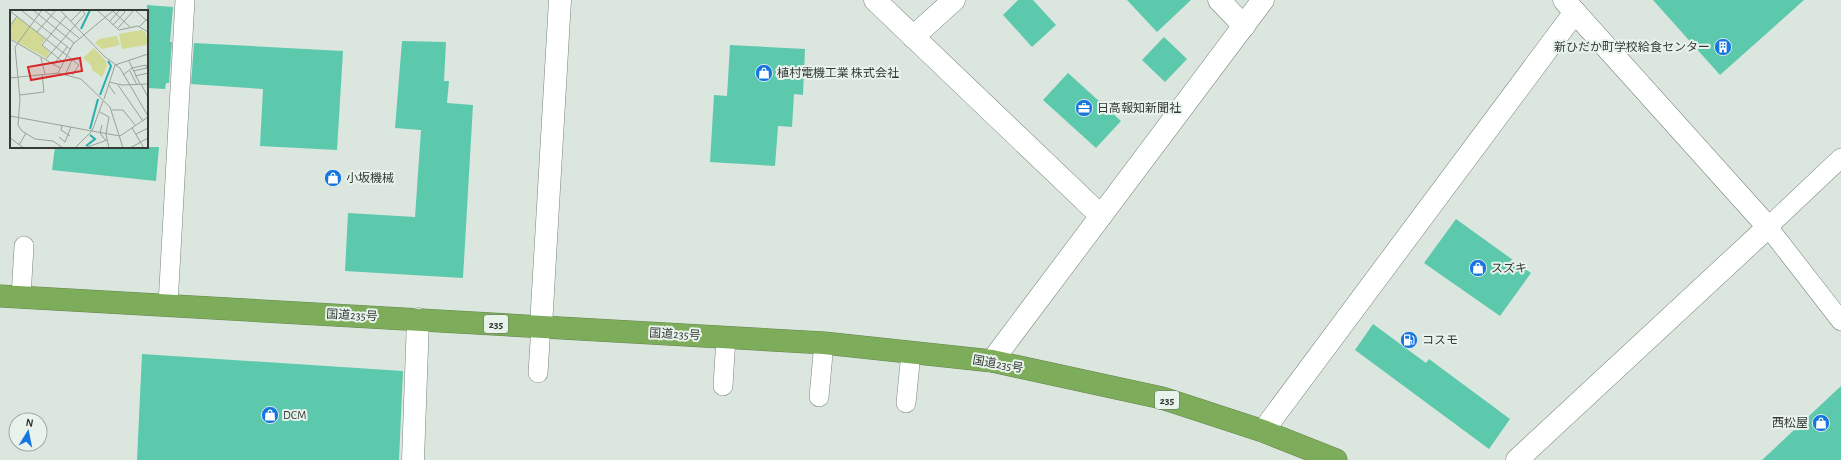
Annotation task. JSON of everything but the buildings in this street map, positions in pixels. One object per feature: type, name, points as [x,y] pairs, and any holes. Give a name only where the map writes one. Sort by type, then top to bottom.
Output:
[{"type":"highway","name":"国道235号","points":[[0,296],[824,343],[992,361],[1162,398],[1263,431],[1336,460]]},
{"type":"street","points":[[541,326],[560,0]]},
{"type":"street","points":[[875,0],[1101,216]]},
{"type":"street","points":[[913,37],[954,0]]},
{"type":"street","points":[[1219,0],[1244,26]]},
{"type":"street","points":[[992,361],[1263,0]]},
{"type":"street","points":[[1263,431],[1569,6],[1768,227],[1517,460]]},
{"type":"street","points":[[413,460],[418,319]]},
{"type":"lane","points":[[168,305],[185,0]]},
{"type":"lane","points":[[1841,158],[1768,227],[1841,321]]},
{"type":"lane","points":[[21,297],[24,246]]},
{"type":"lane","points":[[538,373],[541,326]]},
{"type":"lane","points":[[723,386],[726,337]]},
{"type":"lane","points":[[819,397],[824,343]]},
{"type":"lane","points":[[906,403],[911,353]]},
{"type":"place","name":"新ひだか町学校給食センター","points":[[1723,47]]},
{"type":"place","name":"植村電機工業 株式会社","points":[[764,73]]},
{"type":"place","name":"日高報知新聞社","points":[[1084,108]]},
{"type":"place","name":"小坂機械","points":[[333,178]]},
{"type":"place","name":"スズキ","points":[[1478,268]]},
{"type":"place","name":"コスモ","points":[[1409,340]]},
{"type":"place","name":"DCM","points":[[270,415]]},
{"type":"place","name":"西松屋","points":[[1821,423]]}]
